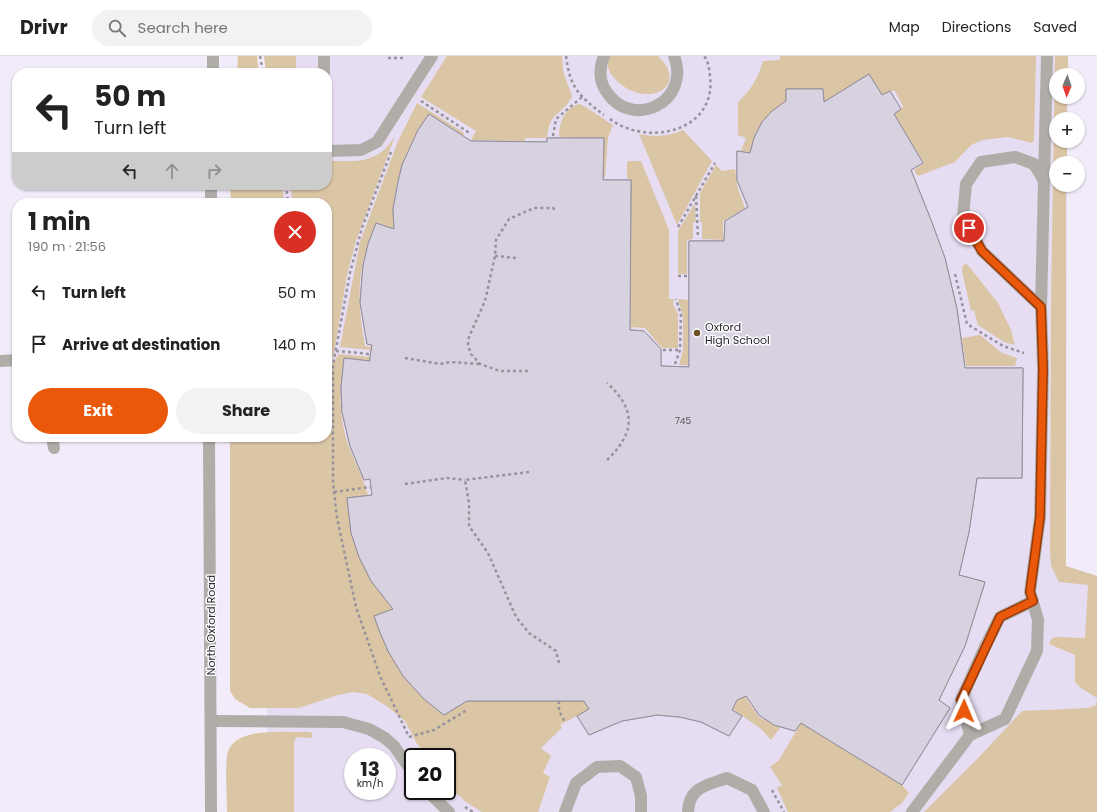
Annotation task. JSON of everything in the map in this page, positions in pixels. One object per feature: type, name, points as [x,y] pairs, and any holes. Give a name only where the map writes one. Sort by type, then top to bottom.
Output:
[{"type":"street","points":[[213,56],[213,68]]},
{"type":"street","points":[[324,56],[324,68]]},
{"type":"street","points":[[332,151],[361,150],[377,142],[432,56]]},
{"type":"street","points":[[604,56],[601,63],[600,75],[603,88],[610,98],[620,106],[638,110],[656,106],[666,99],[674,89],[677,76],[677,63],[674,56]]},
{"type":"street","points":[[912,812],[970,735],[1005,719],[1037,651],[1038,620],[1030,592],[1040,517],[1043,369],[1041,307],[1047,56]]},
{"type":"street","points":[[1041,307],[982,251],[962,217],[966,184],[981,162],[1015,157],[1034,164],[1044,181]]},
{"type":"street","points":[[0,361],[12,360]]},
{"type":"street","name":"North Oxford Road","points":[[209,442],[212,721],[211,812]]},
{"type":"street","points":[[970,735],[961,700],[984,649],[1000,617],[1033,601]]},
{"type":"street","points":[[212,721],[343,722],[369,729],[385,738],[394,746],[404,760]]},
{"type":"street","points":[[565,812],[576,782],[597,767],[620,766],[636,777],[641,796],[641,812]]},
{"type":"street","points":[[688,812],[689,801],[700,787],[727,778],[752,790],[764,812]]},
{"type":"street","points":[[436,800],[449,812]]},
{"type":"path","points":[[260,56],[262,68]]},
{"type":"path","points":[[388,58],[404,58]]},
{"type":"path","points":[[553,136],[556,119],[567,108],[582,97]]},
{"type":"path","points":[[416,98],[471,134]]},
{"type":"path","points":[[391,150],[362,228],[350,273],[336,351],[333,380],[334,492],[337,518],[356,607],[380,676],[413,744]]},
{"type":"path","points":[[678,227],[714,163]]},
{"type":"path","points":[[696,196],[698,237]]},
{"type":"path","points":[[480,364],[471,354],[468,345],[469,337],[485,300],[496,240],[509,219],[534,208],[552,208],[555,210]]},
{"type":"path","points":[[494,256],[516,258]]},
{"type":"path","points":[[956,274],[966,324],[1003,346],[1024,353]]},
{"type":"path","points":[[678,276],[688,276]]},
{"type":"path","points":[[675,364],[680,350],[681,315],[676,299]]},
{"type":"path","points":[[664,350],[680,350]]},
{"type":"path","points":[[336,351],[370,354]]},
{"type":"path","points":[[405,358],[440,364],[450,362],[480,364],[500,371],[528,371]]},
{"type":"path","points":[[607,383],[617,392],[628,411],[629,427],[619,448],[607,460]]},
{"type":"path","points":[[405,484],[447,478],[465,480],[529,472]]},
{"type":"path","points":[[465,480],[469,503],[469,526],[488,553],[516,617],[529,633],[556,651],[559,663]]},
{"type":"path","points":[[334,492],[370,487]]},
{"type":"path","points":[[559,701],[560,711],[565,722]]},
{"type":"path","points":[[409,738],[434,730],[467,710]]},
{"type":"path","points":[[772,790],[784,812]]},
{"type":"shaded area","points":[[238,56],[257,56],[258,68],[237,68]]},
{"type":"shaded area","points":[[264,56],[296,56],[296,68],[265,68]]},
{"type":"shaded area","name":"Oxford High School","points":[[270,56],[1068,56],[1068,68],[1049,68],[1049,104],[1068,104],[1067,112],[1049,112],[1049,148],[1067,148],[1067,156],[1049,156],[1049,192],[1067,192],[1066,566],[1097,576],[1097,812],[267,812],[268,442],[332,442],[332,198],[269,198],[269,190],[332,190],[332,68],[270,68]]},
{"type":"shaded area","points":[[447,56],[562,56],[563,71],[572,96],[565,107],[554,117],[551,122],[548,129],[547,138],[526,138],[524,141],[471,140],[476,131],[421,97]]},
{"type":"shaded area","points":[[608,56],[658,56],[667,67],[669,77],[667,85],[661,91],[652,94],[641,94],[629,89],[617,81],[610,72],[607,63]]},
{"type":"shaded area","points":[[780,56],[1036,56],[1034,140],[1032,143],[1008,137],[983,140],[971,145],[955,162],[918,176],[914,170],[924,163],[894,114],[903,107],[895,91],[890,91],[882,95],[869,74],[824,102],[823,89],[786,90],[786,101],[767,116],[762,122],[755,136],[750,152],[741,151],[746,138],[738,135],[738,102],[754,83],[763,61],[780,60]]},
{"type":"shaded area","points":[[1055,56],[1068,56],[1068,68],[1055,68]]},
{"type":"shaded area","points":[[417,103],[464,133],[463,135],[429,114],[420,127],[406,154],[397,183],[393,213],[393,229],[376,222],[365,254],[360,283],[360,312],[365,346],[371,347],[371,350],[340,347],[360,242],[398,141]]},
{"type":"shaded area","points":[[579,104],[591,110],[613,125],[608,138],[605,177],[604,138],[559,137],[563,117],[570,109]]},
{"type":"shaded area","points":[[1054,104],[1067,104],[1067,112],[1054,112]]},
{"type":"shaded area","points":[[683,130],[712,161],[677,225],[639,134],[661,136]]},
{"type":"shaded area","points":[[395,136],[356,241],[347,275],[332,359],[332,198],[292,198],[291,190],[332,190],[332,161],[357,161],[373,157],[388,145]]},
{"type":"shaded area","points":[[1054,148],[1067,148],[1067,156],[1053,156]]},
{"type":"shaded area","points":[[641,161],[669,230],[669,299],[674,299],[673,304],[678,314],[678,348],[662,348],[645,328],[631,327],[631,180],[627,178],[627,162]]},
{"type":"shaded area","points":[[716,165],[722,171],[735,169],[738,189],[745,208],[723,221],[723,240],[702,239],[702,222],[700,222],[700,193]]},
{"type":"shaded area","points":[[230,190],[283,190],[284,198],[231,198]]},
{"type":"shaded area","points":[[1053,192],[1066,192],[1066,566],[1097,576],[1097,698],[1081,688],[1075,682],[1075,655],[1049,644],[1052,638],[1058,637],[1085,638],[1088,585],[1059,582],[1051,566],[1051,303]]},
{"type":"shaded area","points":[[695,203],[696,222],[693,222],[693,239],[687,240],[687,274],[678,274],[678,231]]},
{"type":"shaded area","points":[[967,264],[998,303],[1011,330],[1015,345],[1004,342],[978,325],[974,310],[971,311],[962,271],[963,265]]},
{"type":"shaded area","points":[[678,299],[688,300],[688,365],[679,365],[683,350],[683,316]]},
{"type":"shaded area","points":[[980,335],[1002,353],[1017,358],[1015,366],[966,366],[962,338]]},
{"type":"shaded area","points":[[339,354],[370,357],[370,361],[344,358],[342,370],[340,394],[344,430],[368,495],[347,498],[393,609],[375,616],[380,631],[400,671],[420,695],[444,715],[467,701],[584,701],[589,709],[560,725],[562,728],[541,748],[551,756],[543,773],[550,777],[538,812],[482,812],[466,802],[456,793],[456,748],[420,748],[405,721],[388,707],[367,694],[353,692],[338,695],[299,708],[250,708],[235,699],[230,691],[230,442],[332,442],[332,364]]},
{"type":"shaded area","points":[[745,697],[759,717],[780,728],[771,740],[761,729],[733,709],[738,700]]},
{"type":"shaded area","points":[[1097,698],[1097,812],[924,812],[1022,711],[1088,708],[1096,705]]},
{"type":"shaded area","points":[[801,723],[902,785],[909,793],[902,803],[890,812],[788,812],[777,788],[782,785],[770,767],[779,760]]},
{"type":"shaded area","points":[[261,733],[312,733],[312,738],[296,737],[294,743],[294,812],[227,812],[227,756],[231,746],[238,739]]},
{"type":"building","points":[[869,74],[882,95],[890,91],[901,109],[894,114],[923,163],[911,170],[945,258],[957,309],[965,368],[1023,368],[1022,478],[977,478],[969,532],[959,575],[985,582],[965,646],[939,700],[950,708],[902,785],[801,723],[795,731],[774,725],[759,715],[746,696],[737,700],[732,710],[742,716],[729,736],[701,722],[680,717],[657,715],[622,721],[589,735],[577,716],[589,709],[584,701],[467,701],[444,715],[424,699],[403,676],[388,651],[374,616],[393,609],[371,581],[359,557],[351,533],[347,498],[372,495],[370,479],[364,480],[350,446],[342,412],[341,388],[344,358],[370,361],[372,345],[367,344],[360,302],[363,266],[368,244],[376,223],[394,229],[393,209],[402,165],[418,130],[429,114],[471,141],[547,142],[547,138],[604,138],[603,180],[631,180],[630,330],[644,331],[661,349],[661,366],[689,367],[689,241],[724,241],[725,221],[748,207],[737,180],[737,151],[750,153],[754,138],[762,122],[772,111],[786,101],[786,89],[823,89],[824,102]],"holes":[[[556,184],[557,208],[546,220],[516,220],[516,294],[546,294],[556,305],[555,330],[503,329],[503,339],[528,365],[528,384],[479,384],[480,370],[443,370],[443,384],[419,383],[416,392],[405,391],[405,351],[427,354],[433,320],[451,259],[466,220],[483,185]],[[630,376],[639,376],[647,384],[646,459],[639,467],[630,467],[630,462],[609,462],[603,456],[603,387],[610,380],[630,381]],[[405,457],[440,457],[440,471],[479,472],[479,458],[529,458],[529,477],[503,503],[503,512],[555,512],[555,561],[541,560],[542,598],[555,598],[555,625],[564,625],[563,649],[568,650],[568,664],[553,663],[553,656],[481,656],[453,592],[437,539],[427,487],[404,490]],[[661,476],[689,476],[685,647],[629,647],[629,598],[643,598],[643,562],[629,562],[629,512],[643,512],[661,495]],[[803,572],[828,575],[851,585],[836,620],[825,614],[811,610],[786,611],[767,620],[758,627],[749,639],[743,655],[735,654],[736,617],[738,610],[764,594],[776,590],[774,588],[774,576]]]},
{"type":"building","points":[[869,74],[882,95],[890,91],[901,109],[894,114],[923,163],[911,170],[945,258],[957,309],[965,368],[1023,368],[1022,478],[977,478],[969,532],[959,575],[985,582],[965,646],[939,700],[950,708],[902,785],[801,723],[795,731],[774,725],[759,715],[746,696],[737,700],[732,710],[742,716],[729,736],[701,722],[680,717],[657,715],[622,721],[589,735],[577,716],[589,709],[584,701],[467,701],[444,715],[424,699],[403,676],[388,651],[374,616],[393,609],[371,581],[359,557],[351,533],[347,498],[372,495],[370,479],[364,480],[350,446],[342,412],[341,388],[344,358],[370,361],[372,345],[367,344],[360,302],[363,266],[368,244],[376,223],[394,229],[393,209],[402,165],[418,130],[429,114],[471,141],[547,142],[547,138],[604,138],[603,180],[631,180],[630,330],[644,331],[661,349],[661,366],[689,367],[689,241],[724,241],[725,221],[748,207],[737,180],[737,151],[750,153],[754,138],[762,122],[772,111],[786,101],[786,89],[823,89],[824,102]]},
{"type":"place","name":"Oxford High School","points":[[697,333]]},
{"type":"route","points":[[964,711],[961,700],[1000,617],[1033,601],[1030,592],[1040,517],[1043,369],[1041,307],[982,251],[969,228]]}]
